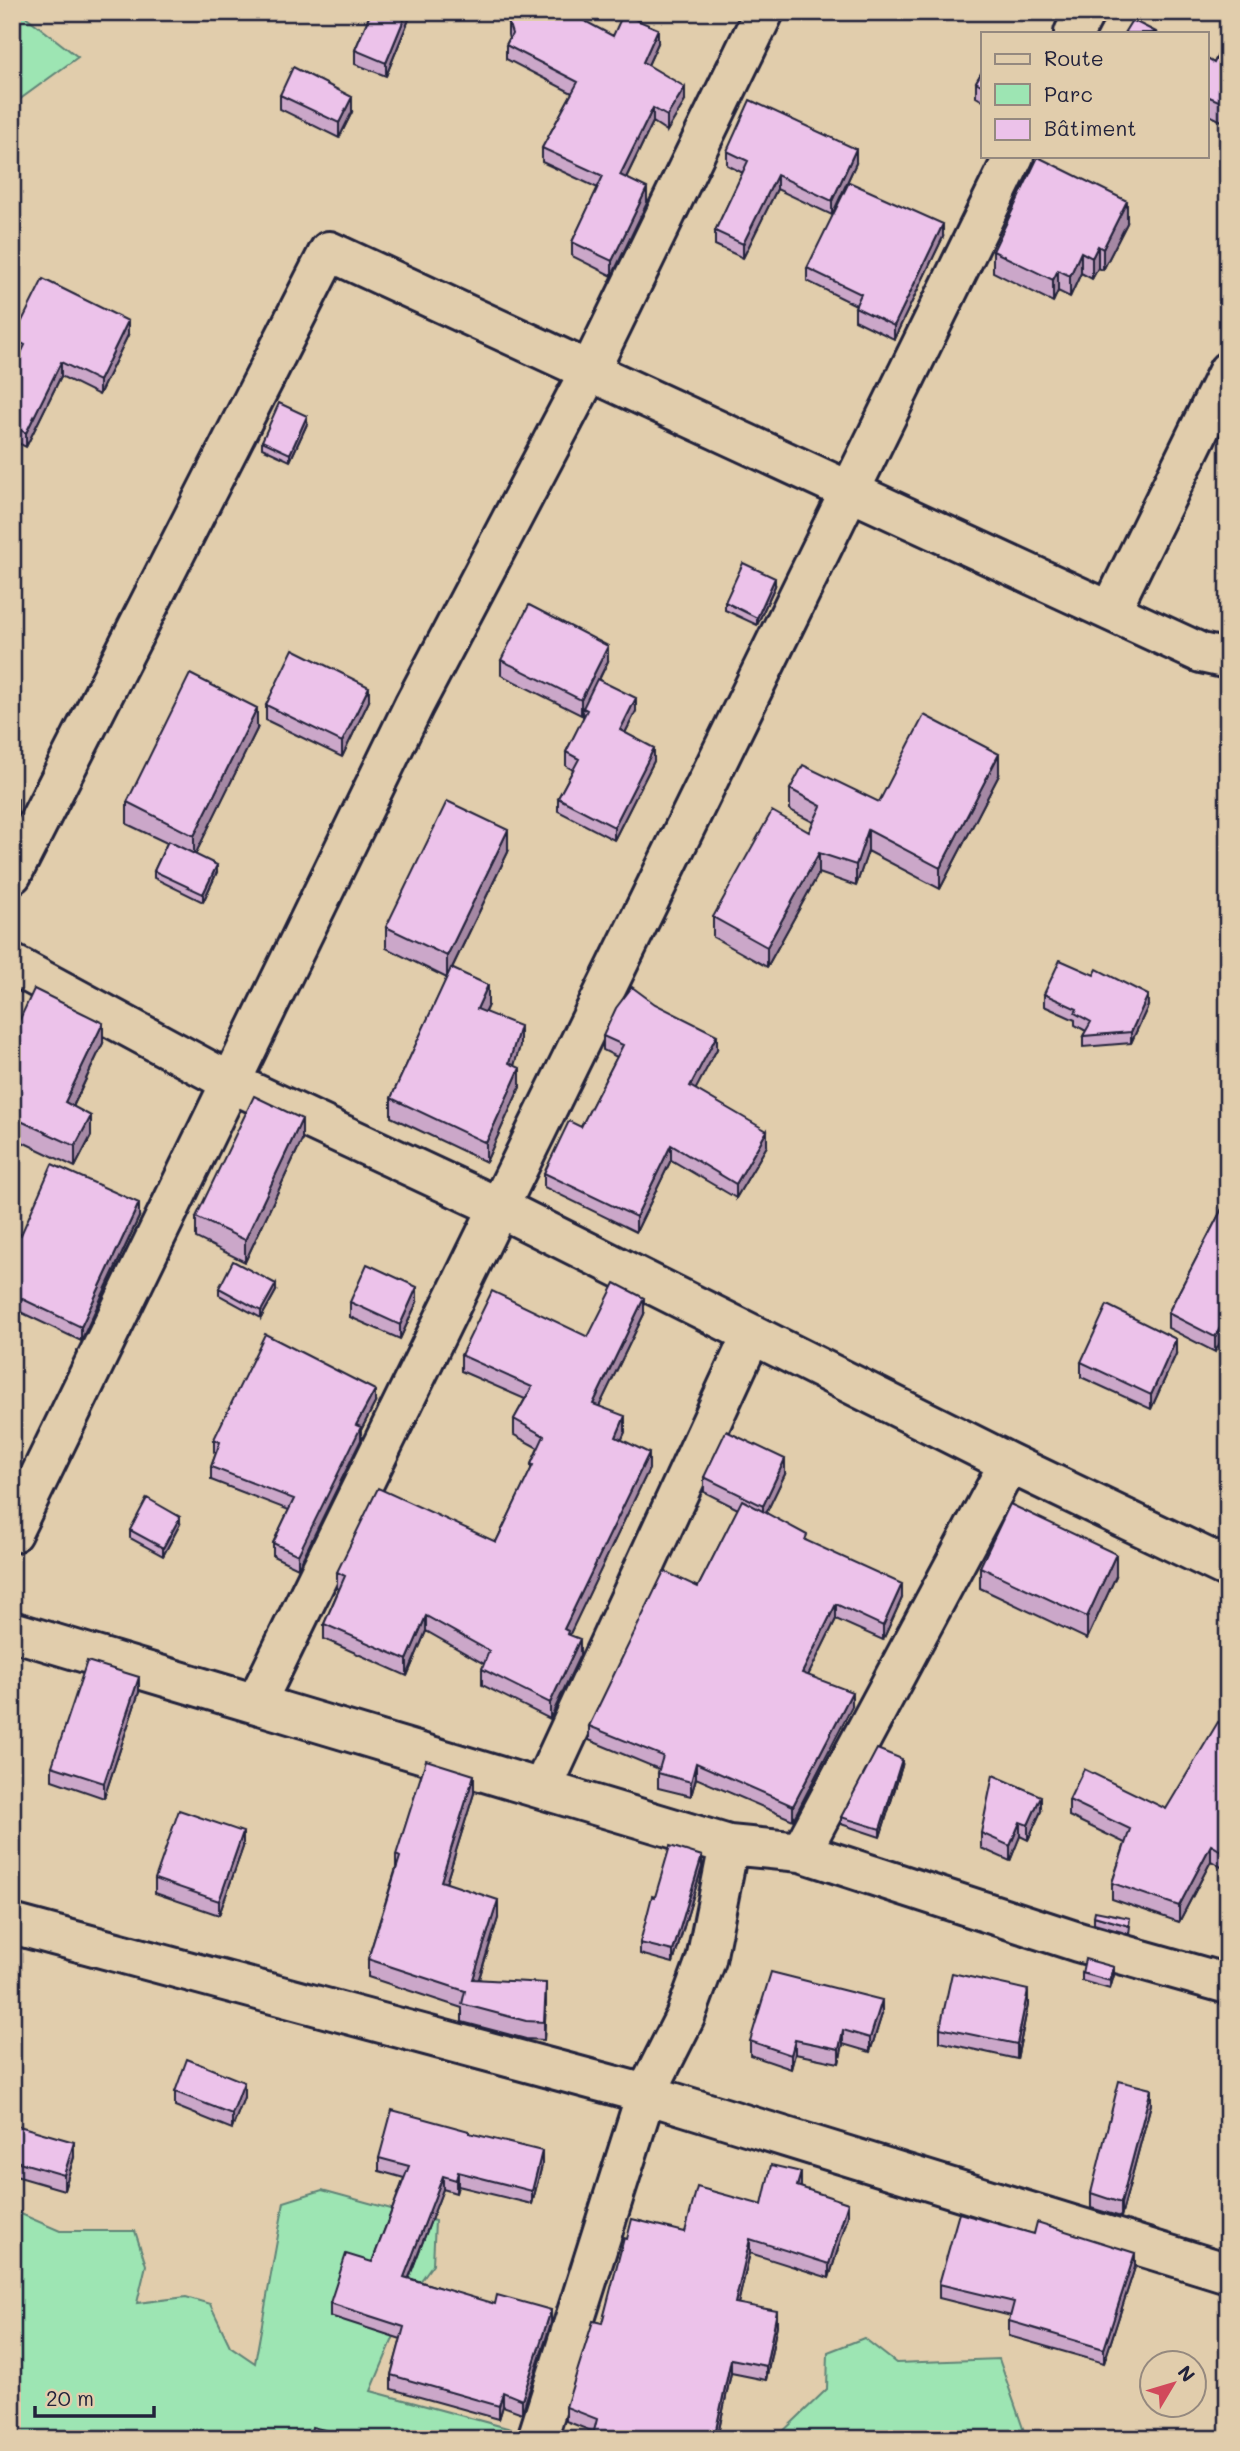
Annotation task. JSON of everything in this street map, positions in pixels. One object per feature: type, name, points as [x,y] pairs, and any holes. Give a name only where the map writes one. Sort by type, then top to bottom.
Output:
[{"type":"street","points":[[12,1532],[414,705],[589,372],[765,12]]},
{"type":"street","points":[[1075,32],[1085,12]]},
{"type":"street","points":[[256,1703],[1013,158]]},
{"type":"street","points":[[12,874],[329,251],[1111,610],[1219,649]]},
{"type":"street","points":[[1111,610],[1228,371]]},
{"type":"street","points":[[12,964],[232,1083],[500,1208],[1009,1463],[1228,1568]]},
{"type":"street","points":[[542,1789],[752,1334]]},
{"type":"street","points":[[801,1852],[1009,1463]]},
{"type":"street","points":[[12,1631],[729,1845],[801,1852],[1079,1942],[1228,1984]]},
{"type":"street","points":[[537,2439],[646,2094],[685,2017],[706,1960],[729,1845]]},
{"type":"street","points":[[12,1924],[646,2094],[1228,2273]]},
{"type":"green space","points":[[12,12],[20,12],[78,57],[12,105]]},
{"type":"green space","points":[[322,2190],[435,2221],[433,2264],[412,2293],[371,2391],[548,2439],[12,2439],[12,2210],[60,2231],[135,2231],[146,2265],[137,2303],[186,2297],[210,2304],[230,2346],[255,2363],[284,2202]]},
{"type":"green space","points":[[864,2338],[896,2363],[999,2359],[1026,2437],[1030,2439],[775,2439],[827,2389],[828,2352]]},
{"type":"building","points":[[371,12],[407,12],[386,63],[355,50]]},
{"type":"building","points":[[514,12],[568,12],[613,36],[623,14],[658,29],[643,62],[685,87],[667,116],[653,108],[620,175],[647,188],[612,261],[572,242],[603,176],[542,148],[578,82],[506,45],[512,34],[508,21]]},
{"type":"building","points":[[1132,20],[1156,32],[1125,32]]},
{"type":"building","points":[[1228,34],[1228,105],[1208,96],[1208,60],[1214,63]]},
{"type":"building","points":[[293,67],[352,97],[339,123],[280,95]]},
{"type":"building","points":[[750,100],[856,149],[832,201],[777,175],[743,244],[715,231],[748,161],[727,151]]},
{"type":"building","points":[[1038,158],[1127,201],[1103,249],[1098,246],[1092,258],[1081,252],[1070,276],[1058,270],[1053,280],[993,251]]},
{"type":"building","points":[[849,182],[943,224],[894,326],[855,307],[861,294],[807,268]]},
{"type":"building","points":[[43,279],[128,321],[99,381],[61,362],[26,433],[12,426],[12,372],[25,345],[13,339]]},
{"type":"building","points":[[279,403],[307,416],[290,454],[262,441]]},
{"type":"building","points":[[743,563],[775,578],[757,618],[725,602]]},
{"type":"building","points":[[529,605],[608,646],[581,700],[501,660]]},
{"type":"building","points":[[293,649],[369,687],[342,742],[266,705]]},
{"type":"building","points":[[190,674],[257,708],[194,836],[127,802]]},
{"type":"building","points":[[597,679],[636,698],[620,730],[654,748],[614,827],[558,798],[579,759],[566,752],[587,710],[583,708]]},
{"type":"building","points":[[12,682],[19,685],[12,700]]},
{"type":"building","points":[[12,711],[21,715],[12,735]]},
{"type":"building","points":[[924,715],[999,754],[940,868],[868,830],[856,865],[819,853],[767,947],[713,917],[772,811],[809,832],[821,806],[790,789],[803,765],[879,802]]},
{"type":"building","points":[[12,797],[18,799],[12,812]]},
{"type":"building","points":[[447,801],[508,830],[447,956],[386,927]]},
{"type":"building","points":[[168,841],[217,865],[203,894],[154,871]]},
{"type":"building","points":[[1060,960],[1094,975],[1097,969],[1148,995],[1131,1032],[1083,1036],[1091,1022],[1075,1013],[1077,1009],[1044,994]]},
{"type":"building","points":[[451,968],[488,985],[477,1009],[520,1026],[509,1063],[520,1068],[486,1143],[391,1098]]},
{"type":"building","points":[[632,987],[655,1004],[717,1035],[690,1086],[767,1131],[736,1184],[671,1145],[636,1217],[544,1173],[569,1121],[581,1127],[623,1045],[603,1036],[616,1008]]},
{"type":"building","points":[[34,989],[103,1023],[65,1102],[91,1116],[75,1146],[12,1117],[12,1036]]},
{"type":"building","points":[[254,1096],[302,1119],[245,1240],[196,1217]]},
{"type":"building","points":[[52,1164],[139,1203],[81,1327],[12,1294],[12,1231],[21,1235]]},
{"type":"building","points":[[1224,1205],[1228,1208],[1228,1313],[1215,1337],[1168,1313]]},
{"type":"building","points":[[233,1261],[276,1284],[261,1311],[219,1288]]},
{"type":"building","points":[[367,1264],[417,1287],[400,1325],[350,1302]]},
{"type":"building","points":[[615,1283],[644,1298],[593,1404],[625,1416],[616,1437],[649,1453],[564,1629],[568,1631],[567,1634],[580,1639],[550,1703],[482,1669],[489,1651],[426,1616],[407,1660],[324,1624],[345,1576],[337,1572],[378,1488],[496,1542],[544,1436],[514,1419],[532,1387],[461,1355],[492,1291],[588,1337]]},
{"type":"building","points":[[1107,1305],[1176,1339],[1151,1395],[1081,1362]]},
{"type":"building","points":[[265,1334],[375,1390],[356,1425],[361,1427],[298,1555],[273,1543],[294,1499],[211,1467],[220,1442],[214,1439]]},
{"type":"building","points":[[726,1431],[785,1459],[763,1506],[704,1477]]},
{"type":"building","points":[[147,1498],[180,1517],[163,1548],[130,1530]]},
{"type":"building","points":[[742,1500],[807,1535],[805,1540],[902,1584],[883,1626],[836,1604],[802,1673],[852,1692],[793,1806],[696,1763],[691,1782],[658,1773],[663,1756],[589,1726],[664,1571],[698,1587]]},
{"type":"building","points":[[1010,1504],[1116,1554],[1087,1617],[980,1567]]},
{"type":"building","points":[[87,1661],[139,1677],[104,1783],[52,1766]]},
{"type":"building","points":[[1218,1722],[1228,1727],[1228,1855],[1211,1845],[1179,1906],[1112,1883],[1130,1829],[1069,1800],[1084,1769],[1166,1809]]},
{"type":"building","points":[[877,1749],[902,1759],[880,1829],[841,1817]]},
{"type":"building","points":[[426,1760],[474,1775],[441,1881],[498,1900],[473,1979],[546,1983],[544,2022],[526,2021],[462,2004],[465,1991],[368,1959],[400,1857],[396,1855]]},
{"type":"building","points":[[993,1775],[1041,1796],[1028,1825],[1020,1822],[1010,1846],[981,1833]]},
{"type":"building","points":[[179,1810],[243,1832],[219,1901],[155,1879]]},
{"type":"building","points":[[670,1846],[702,1856],[673,1951],[640,1943],[652,1896],[655,1897]]},
{"type":"building","points":[[1095,1911],[1130,1918],[1129,1926],[1094,1916]]},
{"type":"building","points":[[1085,1959],[1114,1967],[1110,1981],[1082,1973]]},
{"type":"building","points":[[771,1972],[882,2000],[870,2038],[843,2030],[839,2049],[795,2040],[791,2055],[750,2041]]},
{"type":"building","points":[[952,1973],[1028,1990],[1017,2044],[940,2028]]},
{"type":"building","points":[[187,2059],[244,2082],[232,2114],[175,2092]]},
{"type":"building","points":[[1119,2081],[1151,2089],[1121,2203],[1091,2193]]},
{"type":"building","points":[[392,2110],[542,2151],[532,2191],[458,2172],[456,2180],[443,2176],[404,2277],[495,2304],[497,2295],[551,2310],[522,2400],[503,2392],[499,2406],[391,2375],[404,2327],[330,2303],[346,2254],[372,2262],[409,2166],[379,2158]]},
{"type":"building","points":[[12,2124],[74,2142],[64,2175],[12,2160]]},
{"type":"building","points":[[771,2165],[801,2172],[797,2186],[848,2203],[829,2264],[750,2239],[735,2303],[777,2311],[766,2366],[731,2359],[714,2439],[592,2439],[597,2419],[566,2407],[593,2321],[602,2323],[624,2238],[627,2239],[632,2219],[685,2232],[697,2187],[762,2205]]},
{"type":"building","points":[[959,2213],[1034,2234],[1037,2222],[1135,2253],[1104,2349],[1009,2321],[1014,2302],[939,2284]]},
{"type":"building","points":[[312,2427],[349,2436],[348,2439],[305,2439],[307,2431],[311,2432]]}]
